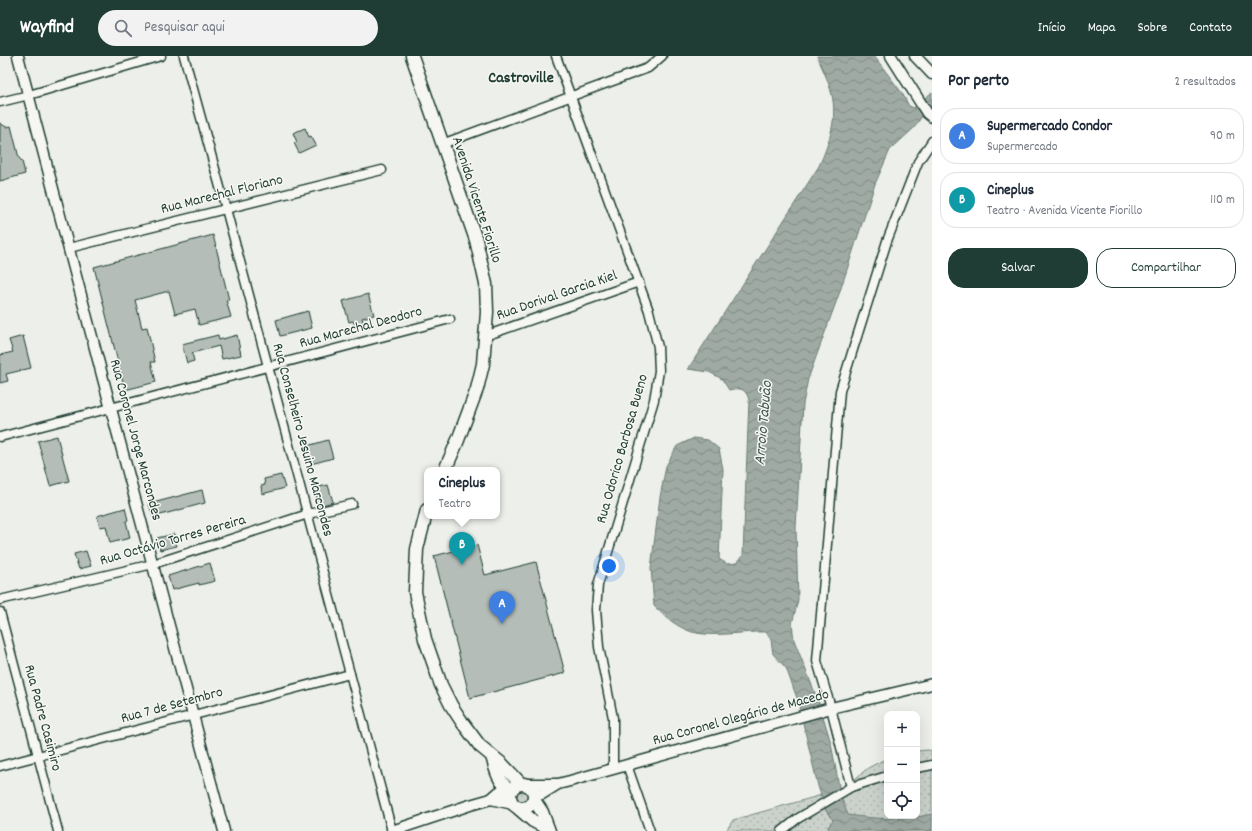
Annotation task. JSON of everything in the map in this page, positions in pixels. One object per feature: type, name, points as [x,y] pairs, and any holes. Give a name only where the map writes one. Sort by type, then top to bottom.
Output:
[{"type":"main road","name":"Avenida Vicente Fiorillo","points":[[412,56],[476,240],[486,284],[487,312],[483,364],[477,389],[446,467]]},
{"type":"main road","points":[[425,519],[418,549],[415,592],[425,639],[441,685],[462,722],[480,746],[523,784],[532,788],[548,830]]},
{"type":"main road","points":[[492,756],[498,776],[503,785],[522,809],[530,806],[535,798]]},
{"type":"main road","points":[[523,784],[514,787],[513,799],[533,821],[548,830]]},
{"type":"street","name":"Rua Coronel Jorge Marcondes","points":[[18,56],[224,831]]},
{"type":"street","points":[[0,102],[29,95],[161,56]]},
{"type":"street","name":"Rua Conselheiro Jesuino Marcondes","points":[[184,56],[269,367],[392,831]]},
{"type":"street","name":"Rua Odorico Barbosa Bueno","points":[[556,56],[639,282],[658,347],[659,371],[654,400],[598,585],[596,610],[599,647],[613,718],[613,768]]},
{"type":"street","points":[[442,144],[648,68],[662,56]]},
{"type":"street","points":[[891,56],[929,115]]},
{"type":"street","points":[[915,56],[932,74]]},
{"type":"street","points":[[851,787],[828,709],[817,661],[840,391],[887,241],[918,162],[932,142]]},
{"type":"street","name":"Rua Marechal Floriano","points":[[69,248],[382,170]]},
{"type":"street","name":"Rua Dorival Garcia Kiel","points":[[485,336],[639,282]]},
{"type":"street","name":"Rua Marechal Deodoro","points":[[0,437],[450,319]]},
{"type":"street","name":"Rua Octávio Torres Pereira","points":[[0,600],[153,564],[308,514],[352,504]]},
{"type":"street","name":"Rua Padre Casimiro","points":[[0,612],[58,831]]},
{"type":"street","name":"Rua 7 de Setembro","points":[[0,766],[350,674]]},
{"type":"street","name":"Rua Coronel Olegário de Macedo","points":[[558,784],[793,718],[932,684]]},
{"type":"street","points":[[627,765],[650,831]]},
{"type":"street","points":[[920,767],[932,765]]},
{"type":"street","points":[[782,831],[797,818],[851,787],[884,777]]},
{"type":"street","points":[[523,784],[558,784]]},
{"type":"street","points":[[535,798],[558,784]]},
{"type":"street","points":[[392,831],[491,799],[513,799]]},
{"type":"shaded area","points":[[920,751],[932,751],[932,831],[726,831],[733,820],[843,789],[868,768],[884,760],[884,819],[920,819]]},
{"type":"shaded area","points":[[520,791],[524,791],[526,792],[526,800],[520,801],[517,798],[517,794]]},
{"type":"water","name":"Arroio Tabuão","points":[[817,56],[874,56],[902,93],[909,106],[914,108],[932,92],[932,108],[922,116],[914,128],[890,150],[875,184],[839,294],[808,379],[803,404],[796,528],[798,600],[792,624],[794,640],[819,703],[831,743],[841,797],[848,815],[884,819],[920,819],[920,816],[932,814],[932,831],[829,831],[828,827],[833,820],[826,811],[818,786],[797,698],[786,668],[773,654],[771,640],[766,632],[701,634],[692,632],[672,621],[654,606],[651,568],[660,497],[666,466],[677,446],[694,438],[708,440],[719,449],[723,469],[719,559],[727,564],[737,563],[743,555],[749,400],[745,391],[740,389],[729,390],[722,379],[709,372],[688,369],[819,166],[830,137],[834,108],[833,98],[826,76]]},
{"type":"building","points":[[0,123],[6,127],[11,126],[19,158],[22,161],[25,174],[0,181]]},
{"type":"building","points":[[305,128],[309,137],[311,136],[316,145],[299,153],[294,143],[297,142],[293,133]]},
{"type":"building","points":[[213,235],[229,300],[226,300],[231,317],[199,325],[195,309],[175,314],[169,291],[135,300],[142,328],[147,327],[155,362],[151,362],[156,382],[125,390],[94,267]]},
{"type":"building","points":[[368,294],[374,315],[362,318],[364,323],[355,325],[353,321],[349,322],[343,301]]},
{"type":"building","points":[[308,311],[312,328],[280,336],[276,320]]},
{"type":"building","points":[[218,335],[219,340],[237,335],[241,355],[222,359],[219,346],[192,353],[194,361],[187,363],[182,344]]},
{"type":"building","points":[[23,336],[31,368],[6,374],[8,381],[0,383],[0,355],[13,352],[9,340]]},
{"type":"building","points":[[57,436],[69,481],[50,486],[38,441]]},
{"type":"building","points":[[328,440],[333,458],[311,464],[307,446]]},
{"type":"building","points":[[281,475],[285,488],[262,494],[261,486],[265,485],[264,479]]},
{"type":"building","points":[[328,485],[333,502],[319,506],[314,488]]},
{"type":"building","points":[[202,490],[205,503],[153,517],[149,504]]},
{"type":"building","points":[[125,508],[130,538],[110,543],[106,526],[100,527],[97,516]]},
{"type":"building","points":[[174,534],[177,546],[160,550],[157,538]]},
{"type":"building","points":[[477,545],[485,575],[536,562],[565,673],[470,698],[434,556]]},
{"type":"building","points":[[86,551],[91,566],[79,569],[74,554]]},
{"type":"building","points":[[210,563],[215,581],[199,585],[199,583],[172,590],[168,576]]},
{"type":"place","name":"Cineplus","points":[[462,565]]},
{"type":"place","name":"Supermercado Condor","points":[[502,624]]},
{"type":"district","name":"Castroville","points":[[521,78]]}]
